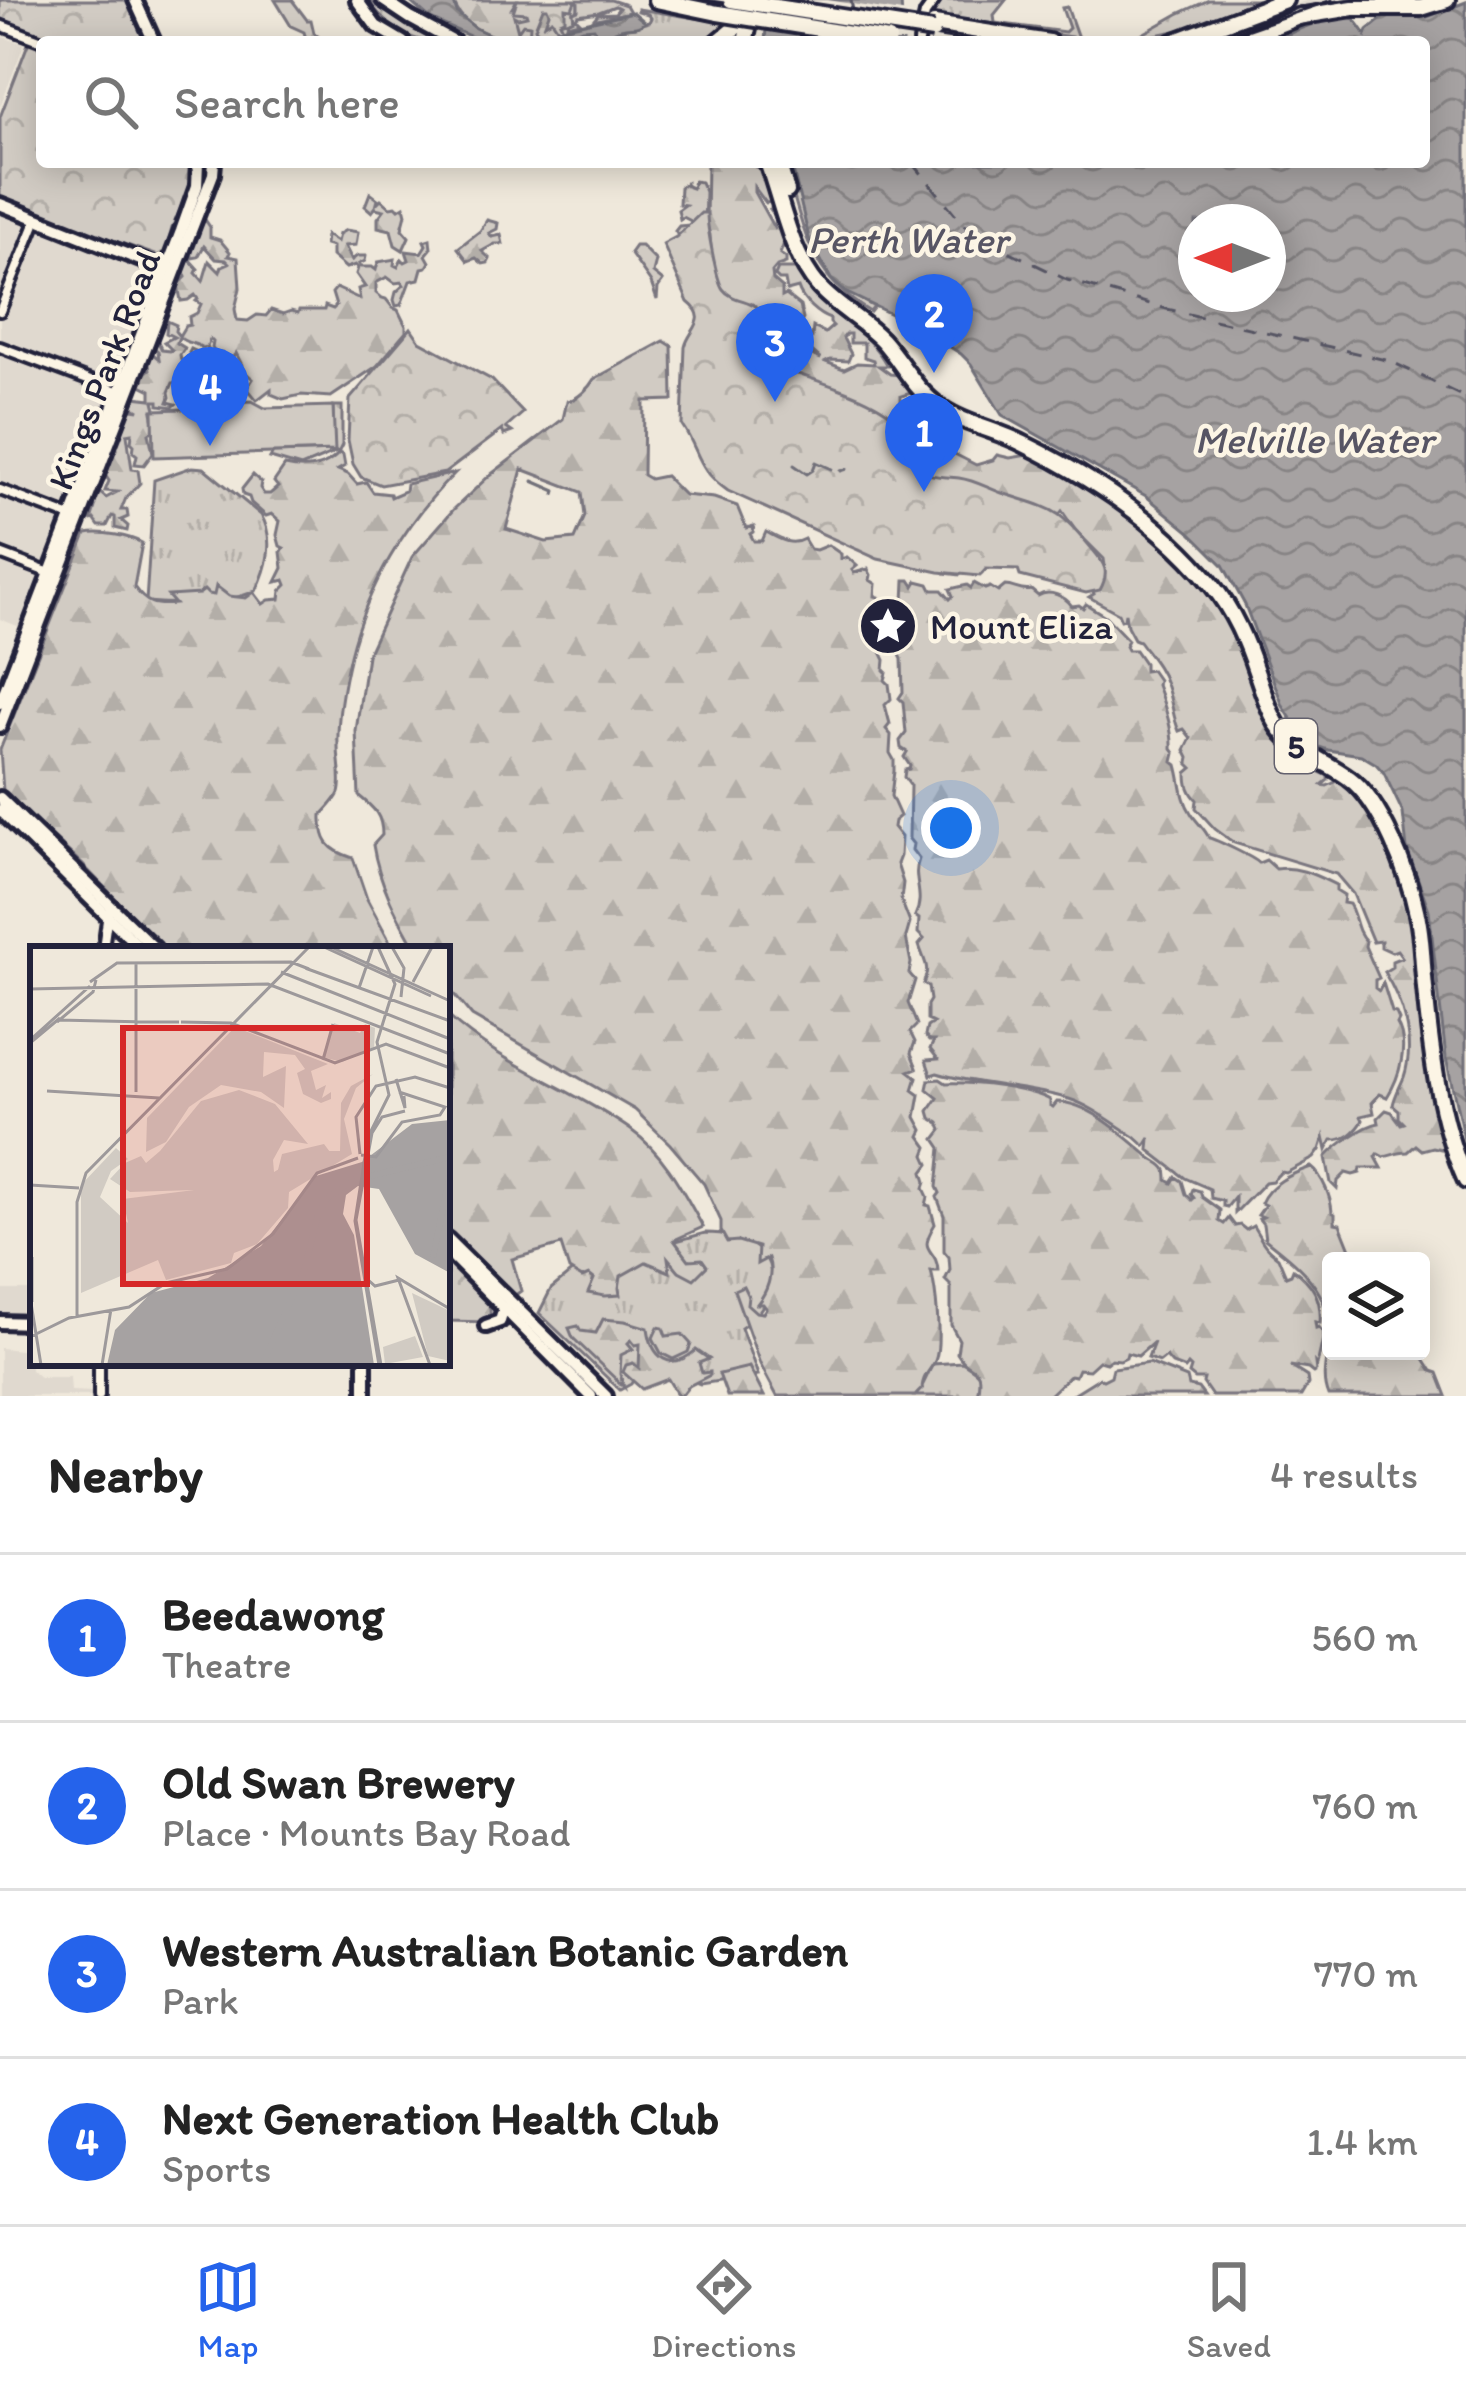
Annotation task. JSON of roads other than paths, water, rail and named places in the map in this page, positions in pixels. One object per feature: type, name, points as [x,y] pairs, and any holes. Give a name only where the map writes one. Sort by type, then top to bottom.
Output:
[{"type":"highway","points":[[656,0],[866,36]]},
{"type":"highway","points":[[731,0],[1000,36]]},
{"type":"highway","points":[[734,36],[752,0]]},
{"type":"highway","points":[[733,36],[752,0]]},
{"type":"highway","points":[[779,0],[973,36]]},
{"type":"highway","points":[[1189,36],[1285,0]]},
{"type":"highway","points":[[1250,36],[1320,9],[1364,0]]},
{"type":"highway","points":[[1297,17],[1442,2]]},
{"type":"highway","name":"5","points":[[769,168],[800,255],[817,285],[878,336],[922,392],[943,410],[1042,454],[1126,505],[1170,543],[1203,574],[1228,607],[1245,637],[1269,708],[1288,739],[1308,756],[1350,778],[1370,799],[1418,916],[1438,1082],[1466,1181]]},
{"type":"highway","name":"5","points":[[781,168],[813,264],[838,297],[877,328],[944,403],[1084,470],[1176,540],[1210,573],[1235,607],[1278,714],[1294,738],[1354,775],[1377,799],[1423,919],[1443,1083],[1466,1169]]},
{"type":"main road","points":[[138,0],[153,36]]},
{"type":"main road","points":[[357,0],[376,26],[393,36]]},
{"type":"main road","points":[[383,0],[437,36]]},
{"type":"main road","name":"Kings Park Road","points":[[0,726],[124,395],[195,190],[198,168]]},
{"type":"main road","name":"Kings Park Road","points":[[166,271],[182,251],[214,168]]},
{"type":"main road","points":[[0,204],[166,271],[182,251]]},
{"type":"main road","name":"Kings Park Road","points":[[0,703],[54,574]]},
{"type":"main road","points":[[0,793],[152,946]]},
{"type":"main road","points":[[0,810],[138,946]]},
{"type":"main road","points":[[105,942],[115,931],[123,931]]},
{"type":"main road","points":[[450,1242],[606,1396]]},
{"type":"main road","points":[[450,1254],[591,1396]]},
{"type":"main road","points":[[486,1326],[499,1322],[504,1308]]},
{"type":"main road","points":[[0,1322],[30,1323]]},
{"type":"street","points":[[920,36],[925,14],[935,0]]},
{"type":"street","points":[[0,26],[36,40]]},
{"type":"street","points":[[0,310],[35,218]]},
{"type":"street","points":[[0,347],[124,395]]},
{"type":"street","points":[[0,490],[75,519]]},
{"type":"street","points":[[0,554],[54,574]]},
{"type":"street","points":[[97,891],[107,907],[105,942]]},
{"type":"water","points":[[408,0],[453,0],[457,13],[493,36],[469,36],[430,19]]},
{"type":"water","points":[[768,0],[901,0],[903,36],[765,36]]},
{"type":"water","name":"Melville Water","points":[[1466,2],[1466,1148],[1446,1058],[1429,910],[1407,849],[1403,813],[1384,773],[1361,755],[1316,746],[1299,731],[1283,706],[1245,605],[1223,565],[1191,533],[1146,496],[1002,415],[961,354],[922,329],[845,292],[831,279],[809,238],[792,168],[1430,168],[1430,36],[1286,36],[1325,20],[1347,17],[1366,35],[1385,16],[1427,17]]},
{"type":"water","points":[[633,12],[645,22],[608,36],[598,36],[594,28],[546,36]]},
{"type":"waterway","points":[[794,465],[807,474],[816,462],[832,469]]},
{"type":"waterway","points":[[841,471],[847,469]]},
{"type":"waterway","points":[[533,481],[555,494]]},
{"type":"railway","points":[[705,0],[933,36]]},
{"type":"railway","points":[[1228,36],[1332,0]]},
{"type":"place","name":"Old Swan Brewery","points":[[934,373]]},
{"type":"place","name":"Western Australian Botanic Garden","points":[[775,402]]},
{"type":"place","name":"Next Generation Health Club","points":[[210,446]]},
{"type":"place","name":"Beedawong","points":[[924,492]]},
{"type":"place","name":"Mount Eliza","points":[[888,626]]},
{"type":"water label","name":"Perth Water","points":[[908,239]]}]
